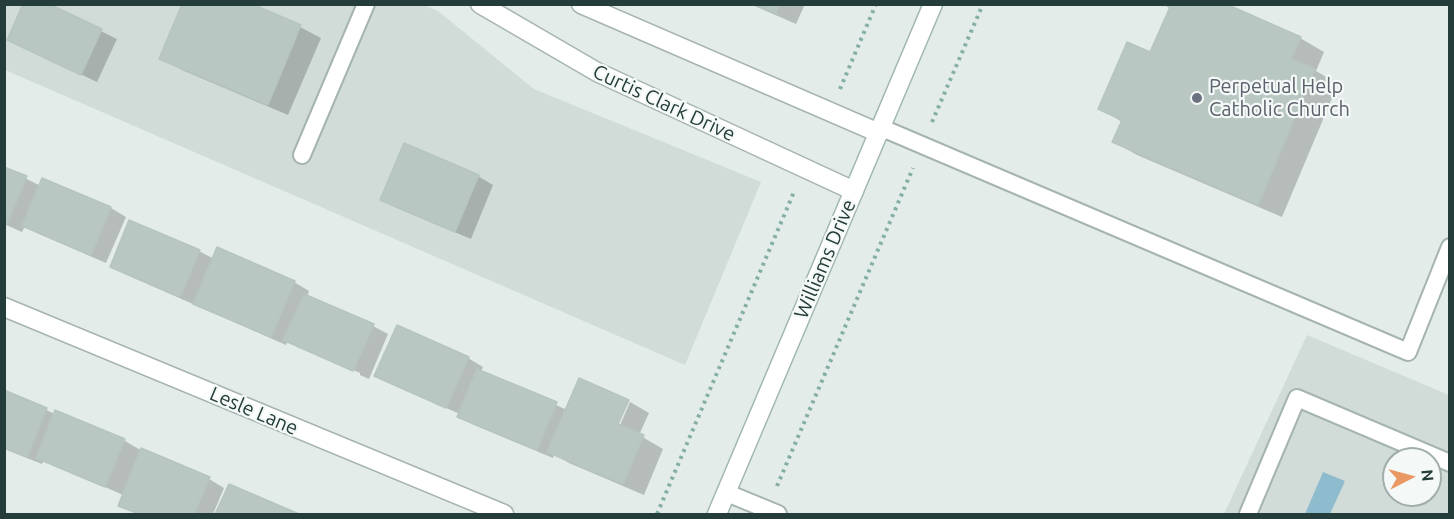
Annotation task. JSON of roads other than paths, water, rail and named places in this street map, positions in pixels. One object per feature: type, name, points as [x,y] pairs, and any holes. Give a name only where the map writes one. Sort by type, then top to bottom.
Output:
[{"type":"street","name":"Curtis Clark Drive","points":[[480,4],[597,72],[854,191]]},
{"type":"street","points":[[581,4],[830,112],[881,131]]},
{"type":"street","name":"Williams Drive","points":[[717,514],[933,4]]},
{"type":"street","name":"Lesle Lane","points":[[4,308],[504,514]]},
{"type":"lane","points":[[302,155],[366,4]]},
{"type":"lane","points":[[881,131],[922,146],[1408,351],[1449,247]]},
{"type":"lane","points":[[1248,514],[1297,398],[1449,463]]},
{"type":"lane","points":[[727,493],[773,512]]},
{"type":"water","points":[[1323,472],[1345,481],[1330,514],[1305,514]]},
{"type":"place","name":"Perpetual Help Catholic Church","points":[[1197,98]]}]
